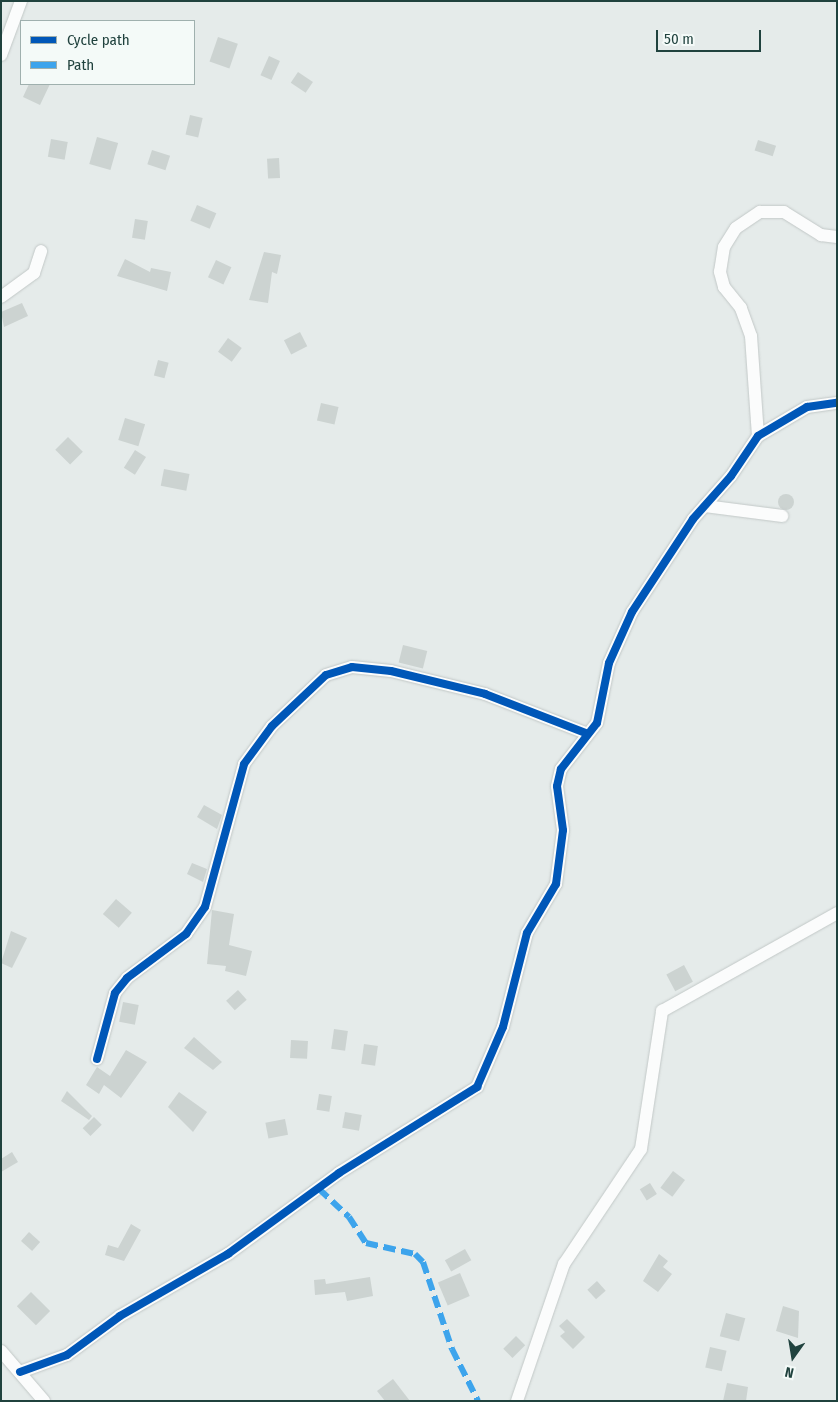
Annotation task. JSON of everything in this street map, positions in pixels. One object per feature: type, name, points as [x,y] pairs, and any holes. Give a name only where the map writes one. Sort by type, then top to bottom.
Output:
[{"type":"street","points":[[1,55],[21,1]]},
{"type":"street","points":[[758,436],[751,336],[742,308],[724,287],[720,272],[724,247],[736,228],[760,212],[784,212],[821,235],[837,237]]},
{"type":"street","points":[[1,297],[34,272],[41,251]]},
{"type":"street","points":[[20,1372],[67,1355],[120,1316],[228,1254],[338,1174],[477,1087],[503,1026],[527,933],[556,884],[563,830],[557,786],[561,769],[602,713],[609,663],[621,634],[705,506],[758,436],[807,407],[837,402]]},
{"type":"street","points":[[705,506],[782,516]]},
{"type":"street","points":[[97,1059],[115,993],[127,978],[186,934],[205,907],[244,764],[272,726],[326,675],[352,667],[390,671],[485,694],[588,734]]},
{"type":"street","points":[[517,1401],[564,1264],[641,1149],[662,1011],[837,912]]},
{"type":"street","points":[[1,1351],[44,1401]]},
{"type":"building","points":[[218,37],[238,44],[229,68],[210,62]]},
{"type":"building","points":[[269,56],[280,61],[271,80],[260,75]]},
{"type":"building","points":[[298,72],[313,82],[306,93],[291,83]]},
{"type":"building","points":[[29,85],[50,85],[40,105],[23,97]]},
{"type":"building","points":[[190,115],[203,118],[198,137],[186,134]]},
{"type":"building","points":[[97,137],[118,143],[110,170],[89,164]]},
{"type":"building","points":[[51,139],[68,142],[65,160],[48,157]]},
{"type":"building","points":[[758,140],[776,146],[773,156],[755,150]]},
{"type":"building","points":[[152,150],[170,156],[165,170],[147,164]]},
{"type":"building","points":[[279,158],[280,178],[268,179],[267,159]]},
{"type":"building","points":[[197,205],[216,213],[210,229],[190,221]]},
{"type":"building","points":[[135,219],[148,221],[145,240],[132,238]]},
{"type":"building","points":[[264,252],[281,255],[277,274],[272,272],[268,303],[249,300]]},
{"type":"building","points":[[125,259],[150,272],[151,268],[171,272],[167,291],[117,276]]},
{"type":"building","points":[[216,260],[231,267],[223,284],[208,277]]},
{"type":"building","points":[[22,303],[28,316],[4,327],[1,312]]},
{"type":"building","points":[[300,332],[307,346],[291,354],[284,340]]},
{"type":"building","points":[[228,338],[242,348],[232,362],[218,352]]},
{"type":"building","points":[[158,360],[169,363],[164,378],[154,375]]},
{"type":"building","points":[[321,403],[339,407],[334,425],[317,421]]},
{"type":"building","points":[[125,418],[145,424],[138,446],[118,440]]},
{"type":"building","points":[[68,437],[83,452],[70,465],[55,450]]},
{"type":"building","points":[[135,450],[146,457],[135,475],[124,468]]},
{"type":"building","points":[[164,469],[190,474],[186,491],[161,486]]},
{"type":"building","points":[[783,494],[789,494],[794,499],[792,508],[783,510],[778,505],[778,499]]},
{"type":"building","points":[[403,645],[427,651],[423,669],[399,662]]},
{"type":"building","points":[[204,805],[222,815],[217,829],[197,817]]},
{"type":"building","points":[[192,863],[207,869],[203,882],[187,874]]},
{"type":"building","points":[[116,899],[132,913],[119,928],[103,914]]},
{"type":"building","points":[[212,910],[234,914],[229,945],[252,951],[246,976],[225,971],[226,966],[207,964]]},
{"type":"building","points":[[11,931],[27,938],[12,968],[1,963]]},
{"type":"building","points":[[684,965],[693,982],[675,991],[666,974]]},
{"type":"building","points":[[238,990],[247,1000],[235,1010],[226,1001]]},
{"type":"building","points":[[123,1002],[139,1005],[135,1025],[119,1022]]},
{"type":"building","points":[[334,1029],[348,1031],[345,1051],[331,1049]]},
{"type":"building","points":[[194,1037],[222,1062],[213,1070],[184,1048]]},
{"type":"building","points":[[291,1040],[308,1041],[307,1059],[290,1058]]},
{"type":"building","points":[[364,1044],[378,1046],[375,1066],[361,1064]]},
{"type":"building","points":[[126,1050],[147,1062],[121,1098],[104,1085],[99,1094],[86,1085],[97,1067],[110,1076]]},
{"type":"building","points":[[67,1091],[92,1116],[89,1120],[61,1101]]},
{"type":"building","points":[[179,1092],[207,1112],[193,1132],[168,1107]]},
{"type":"building","points":[[319,1094],[332,1096],[329,1112],[316,1110]]},
{"type":"building","points":[[345,1112],[362,1115],[359,1131],[342,1128]]},
{"type":"building","points":[[94,1117],[102,1125],[90,1136],[83,1128]]},
{"type":"building","points":[[285,1119],[288,1135],[268,1139],[265,1123]]},
{"type":"building","points":[[12,1152],[18,1162],[1,1172],[1,1159]]},
{"type":"building","points":[[673,1171],[685,1180],[672,1197],[660,1188]]},
{"type":"building","points":[[650,1183],[657,1194],[647,1200],[640,1189]]},
{"type":"building","points":[[131,1224],[141,1230],[124,1261],[105,1255],[108,1245],[118,1248]]},
{"type":"building","points":[[29,1232],[40,1242],[32,1251],[21,1241]]},
{"type":"building","points":[[465,1249],[471,1260],[451,1272],[445,1260]]},
{"type":"building","points":[[659,1254],[668,1261],[663,1267],[672,1274],[658,1292],[643,1281]]},
{"type":"building","points":[[460,1273],[470,1296],[448,1305],[438,1282]]},
{"type":"building","points":[[370,1277],[373,1296],[347,1301],[345,1292],[315,1295],[314,1280],[325,1279],[326,1284]]},
{"type":"building","points":[[597,1281],[606,1291],[596,1299],[587,1290]]},
{"type":"building","points":[[31,1292],[50,1311],[36,1325],[17,1306]]},
{"type":"building","points":[[783,1306],[799,1311],[798,1338],[776,1331]]},
{"type":"building","points":[[726,1313],[745,1318],[739,1341],[720,1336]]},
{"type":"building","points":[[567,1319],[585,1337],[573,1349],[560,1336],[565,1332],[559,1326]]},
{"type":"building","points":[[516,1336],[525,1345],[512,1358],[503,1349]]},
{"type":"building","points":[[710,1347],[727,1351],[722,1371],[705,1367]]},
{"type":"building","points":[[393,1379],[410,1401],[385,1401],[377,1391]]},
{"type":"building","points":[[727,1383],[748,1387],[746,1401],[723,1401]]},
{"type":"marked path","points":[[319,1189],[349,1217],[366,1243],[415,1254],[423,1262],[452,1349],[478,1401]]},
{"type":"cycle path","points":[[20,1372],[67,1355],[120,1316],[228,1254],[339,1173],[477,1087],[503,1027],[527,933],[556,884],[563,830],[557,786],[561,769],[597,723],[609,663],[632,612],[693,519],[731,476],[758,436],[807,407],[837,403]]},
{"type":"cycle path","points":[[97,1059],[115,993],[127,978],[186,934],[205,907],[244,764],[272,726],[326,675],[352,667],[391,671],[485,694],[588,734]]}]
